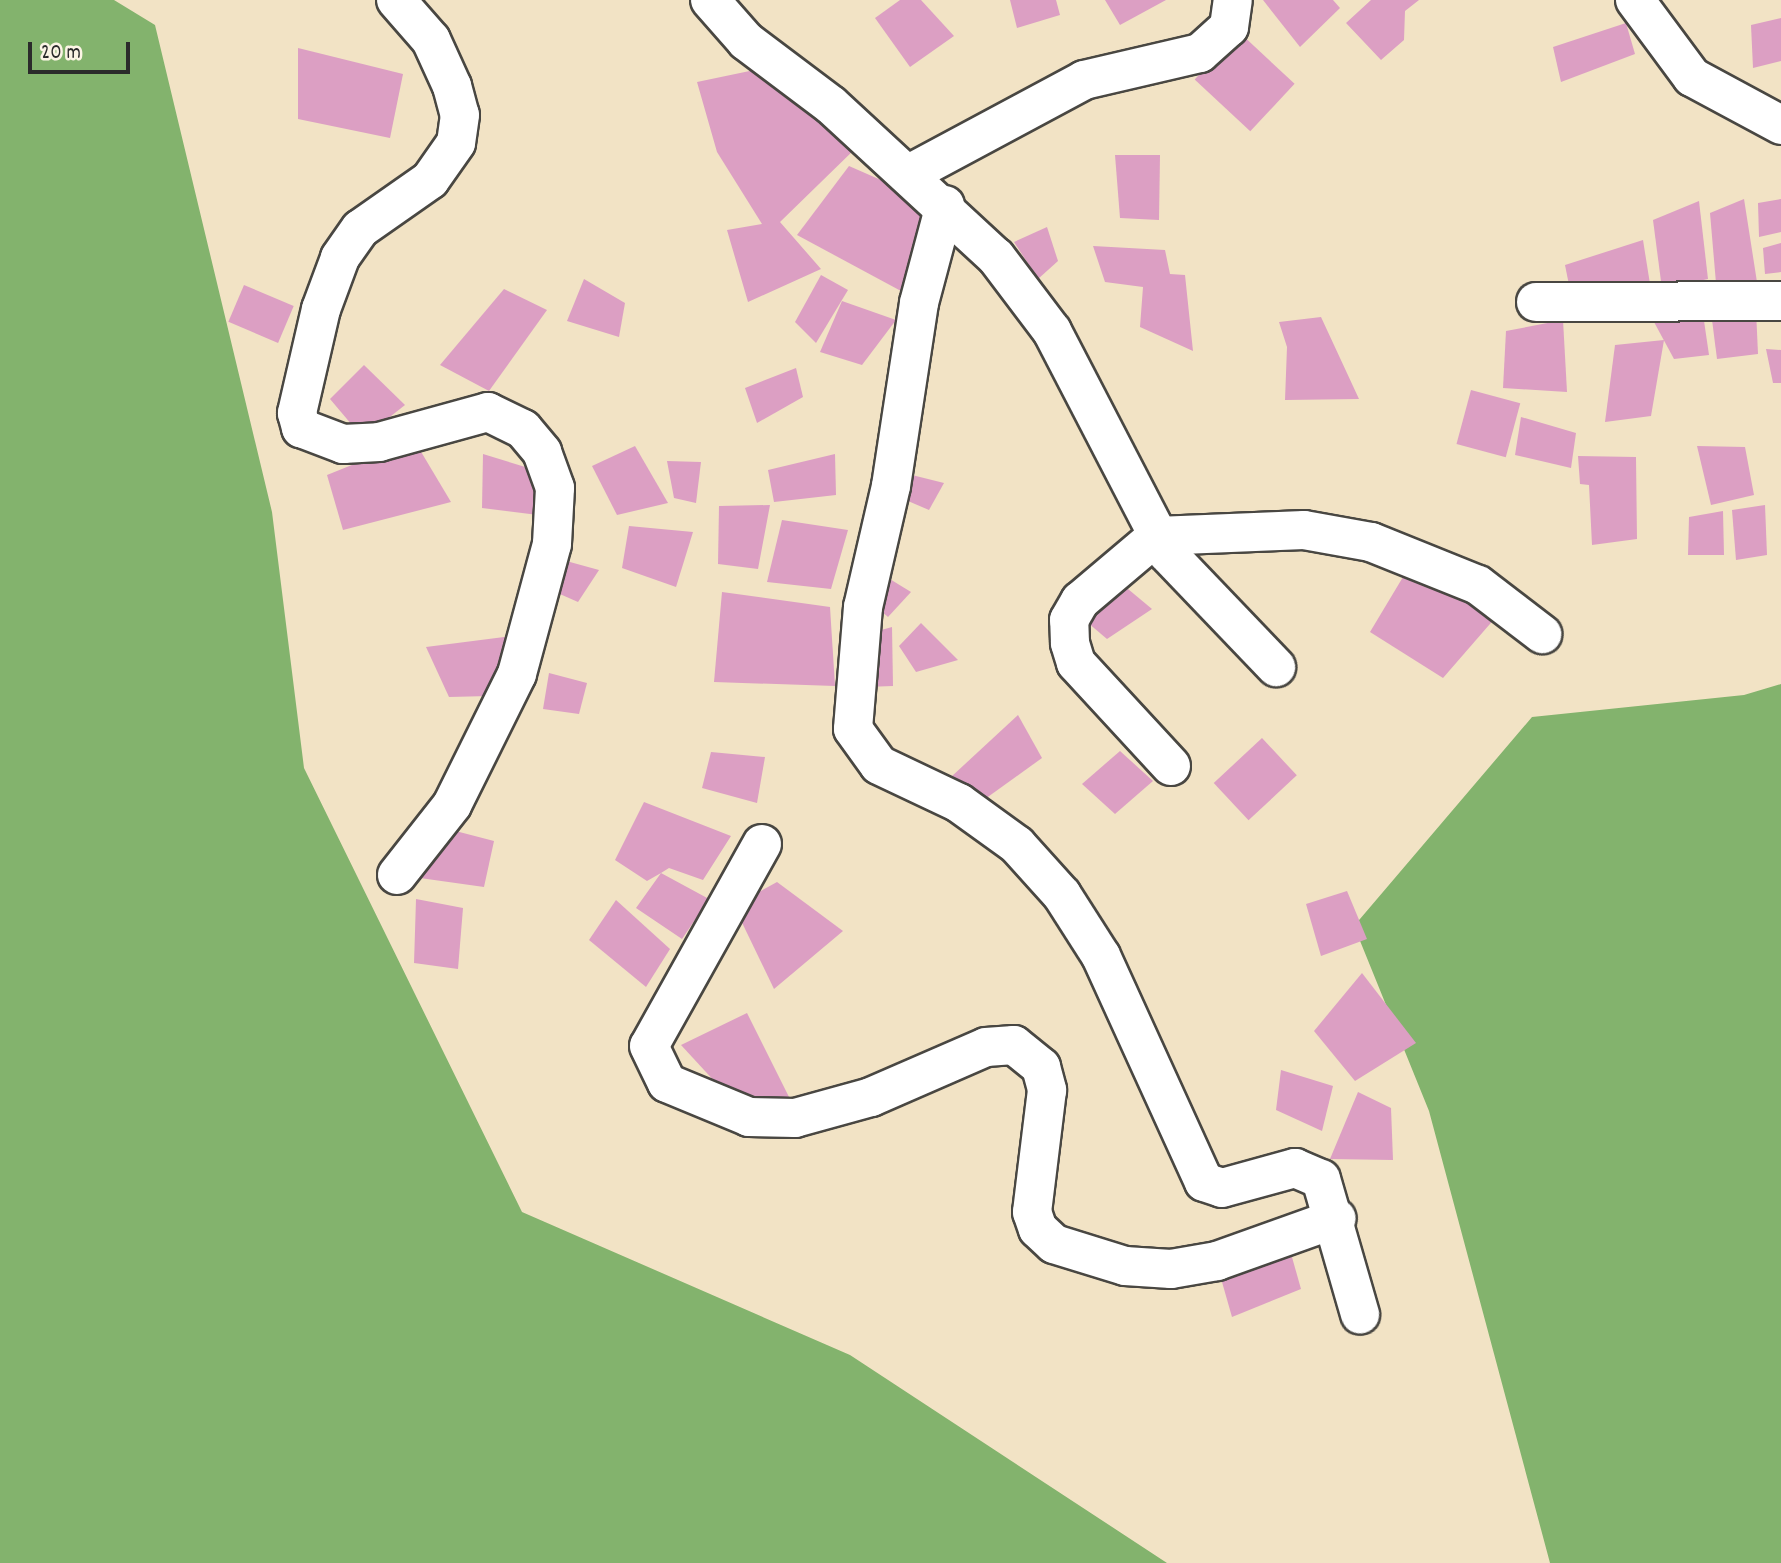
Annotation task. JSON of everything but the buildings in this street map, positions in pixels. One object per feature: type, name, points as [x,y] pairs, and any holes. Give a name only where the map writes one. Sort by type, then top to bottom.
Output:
[{"type":"street","points":[[396,0],[431,40],[452,86],[460,115],[456,143],[430,180],[360,229],[340,258],[321,309],[298,413],[308,435],[343,444],[379,442],[488,412],[523,429],[542,452],[555,488],[552,544],[517,674],[488,740],[452,805],[397,875]]},
{"type":"street","points":[[710,0],[746,41],[945,205],[996,257],[1052,331],[1101,416],[1157,536],[1276,667]]},
{"type":"street","points":[[909,174],[1084,80],[1200,53],[1229,27],[1233,0]]},
{"type":"street","points":[[1635,0],[1692,77],[1764,118],[1781,94]]},
{"type":"street","points":[[945,205],[919,303],[891,486],[863,607],[853,729],[879,765],[959,803],[1017,845],[1062,895],[1101,956],[1204,1182],[1222,1188],[1310,1170],[1329,1190],[1360,1314]]},
{"type":"street","points":[[1536,303],[1781,301]]},
{"type":"street","points":[[1171,766],[1076,663],[1070,643],[1069,620],[1080,601],[1157,536],[1304,530],[1371,542],[1478,585],[1542,634]]},
{"type":"street","points":[[762,844],[649,1046],[667,1083],[749,1116],[795,1118],[872,1097],[986,1047],[1014,1045],[1041,1067],[1047,1090],[1032,1212],[1054,1244],[1125,1266],[1171,1269],[1217,1261],[1337,1219]]},
{"type":"green space","points":[[0,0],[114,0],[155,25],[272,512],[304,768],[522,1212],[850,1355],[1167,1563],[0,1563]]},
{"type":"green space","points":[[1781,684],[1781,1563],[1550,1563],[1429,1111],[1354,926],[1532,717],[1744,695]]}]
